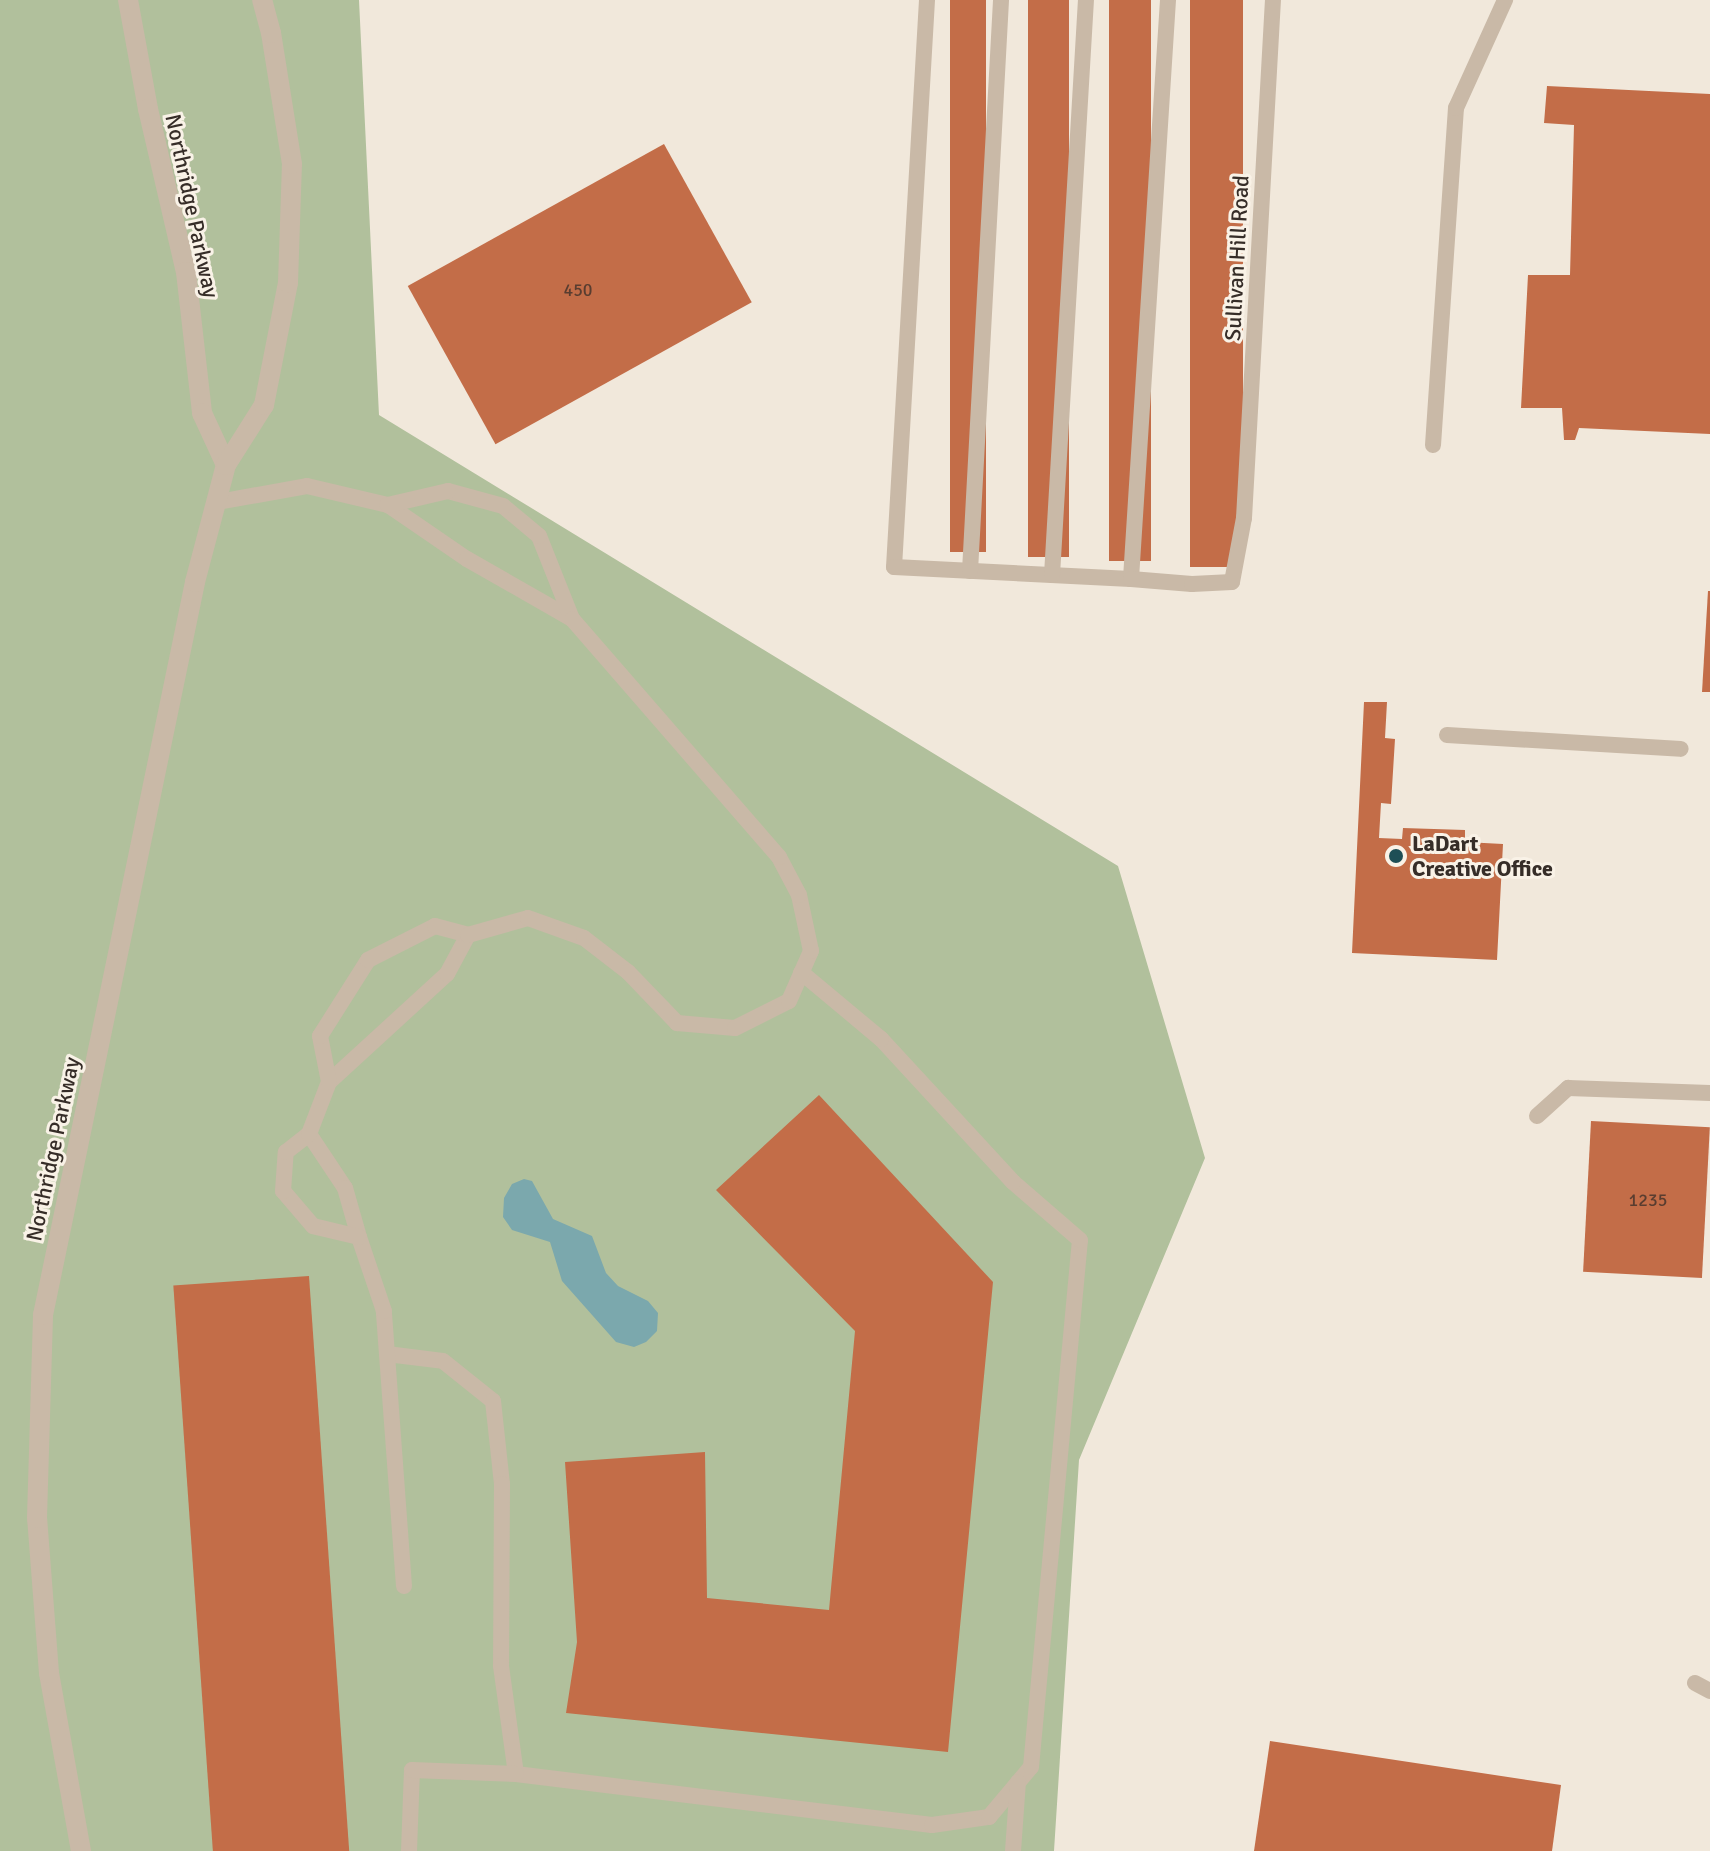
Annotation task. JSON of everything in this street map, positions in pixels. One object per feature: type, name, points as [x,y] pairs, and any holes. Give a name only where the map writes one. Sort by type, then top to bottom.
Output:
[{"type":"street","name":"Northridge Parkway","points":[[128,0],[148,109],[186,272],[202,413],[226,465]]},
{"type":"street","name":"Northridge Parkway","points":[[81,1851],[49,1673],[38,1534],[43,1315],[195,582],[226,465],[264,405],[288,283],[292,164],[271,33],[262,0]]},
{"type":"lane","points":[[927,0],[894,567],[1131,579],[1168,0]]},
{"type":"lane","points":[[970,571],[1001,0]]},
{"type":"lane","points":[[1052,575],[1086,0]]},
{"type":"lane","name":"Sullivan Hill Road","points":[[1131,579],[1192,584],[1232,582],[1244,518],[1273,0]]},
{"type":"lane","points":[[1433,445],[1456,108],[1505,0]]},
{"type":"lane","points":[[218,502],[307,486],[388,505],[467,559],[572,619],[779,857],[799,895],[811,951],[789,1001],[735,1028],[677,1023],[628,972],[584,938],[528,918],[468,935],[435,926],[368,960],[320,1036],[329,1082]]},
{"type":"lane","points":[[388,505],[448,491],[503,506],[539,536],[572,619]]},
{"type":"lane","points":[[1447,735],[1681,749]]},
{"type":"lane","points":[[359,1237],[313,1226],[283,1191],[286,1152],[309,1134],[329,1082],[447,974],[468,935]]},
{"type":"lane","points":[[409,1851],[412,1770],[516,1774],[932,1825],[989,1817],[1031,1767],[1080,1240],[1013,1182],[881,1039],[801,972]]},
{"type":"lane","points":[[1537,1116],[1568,1088],[1710,1093]]},
{"type":"lane","points":[[309,1134],[345,1188],[384,1311],[404,1586]]},
{"type":"lane","points":[[387,1354],[443,1361],[493,1401],[502,1484],[501,1666],[516,1774]]},
{"type":"lane","points":[[1013,1851],[1018,1782]]},
{"type":"green space","points":[[0,0],[359,0],[379,415],[1118,866],[1205,1158],[1079,1460],[1054,1851],[0,1851]]},
{"type":"water","points":[[524,1179],[532,1181],[553,1219],[592,1236],[606,1273],[618,1286],[648,1301],[658,1313],[657,1331],[646,1342],[634,1347],[616,1342],[562,1281],[550,1242],[512,1230],[503,1217],[504,1198],[512,1184]]},
{"type":"building","points":[[950,0],[986,0],[986,552],[950,552]]},
{"type":"building","points":[[1028,0],[1069,0],[1069,557],[1028,557]]},
{"type":"building","points":[[1109,0],[1151,0],[1151,561],[1109,561]]},
{"type":"building","points":[[1190,0],[1243,0],[1243,567],[1190,567]]},
{"type":"building","points":[[1547,86],[1710,94],[1710,434],[1579,428],[1575,440],[1564,440],[1562,408],[1521,408],[1528,275],[1570,275],[1574,125],[1544,123]]},
{"type":"building","points":[[664,144],[752,302],[495,444],[408,286]]},
{"type":"building","points":[[1708,591],[1710,692],[1702,692]]},
{"type":"building","points":[[1364,702],[1387,702],[1385,738],[1395,739],[1391,804],[1381,803],[1379,838],[1402,839],[1403,828],[1465,830],[1465,842],[1503,844],[1497,960],[1352,953]]},
{"type":"building","points":[[819,1095],[993,1282],[948,1752],[566,1713],[577,1642],[565,1462],[705,1452],[707,1598],[829,1610],[855,1331],[716,1190]]},
{"type":"building","points":[[1591,1121],[1710,1127],[1702,1278],[1583,1272]]},
{"type":"building","points":[[309,1276],[349,1851],[213,1851],[173,1285]]},
{"type":"building","points":[[1270,1741],[1561,1785],[1552,1851],[1254,1851]]},
{"type":"place","name":"LaDart Creative Office","points":[[1396,856]]}]
